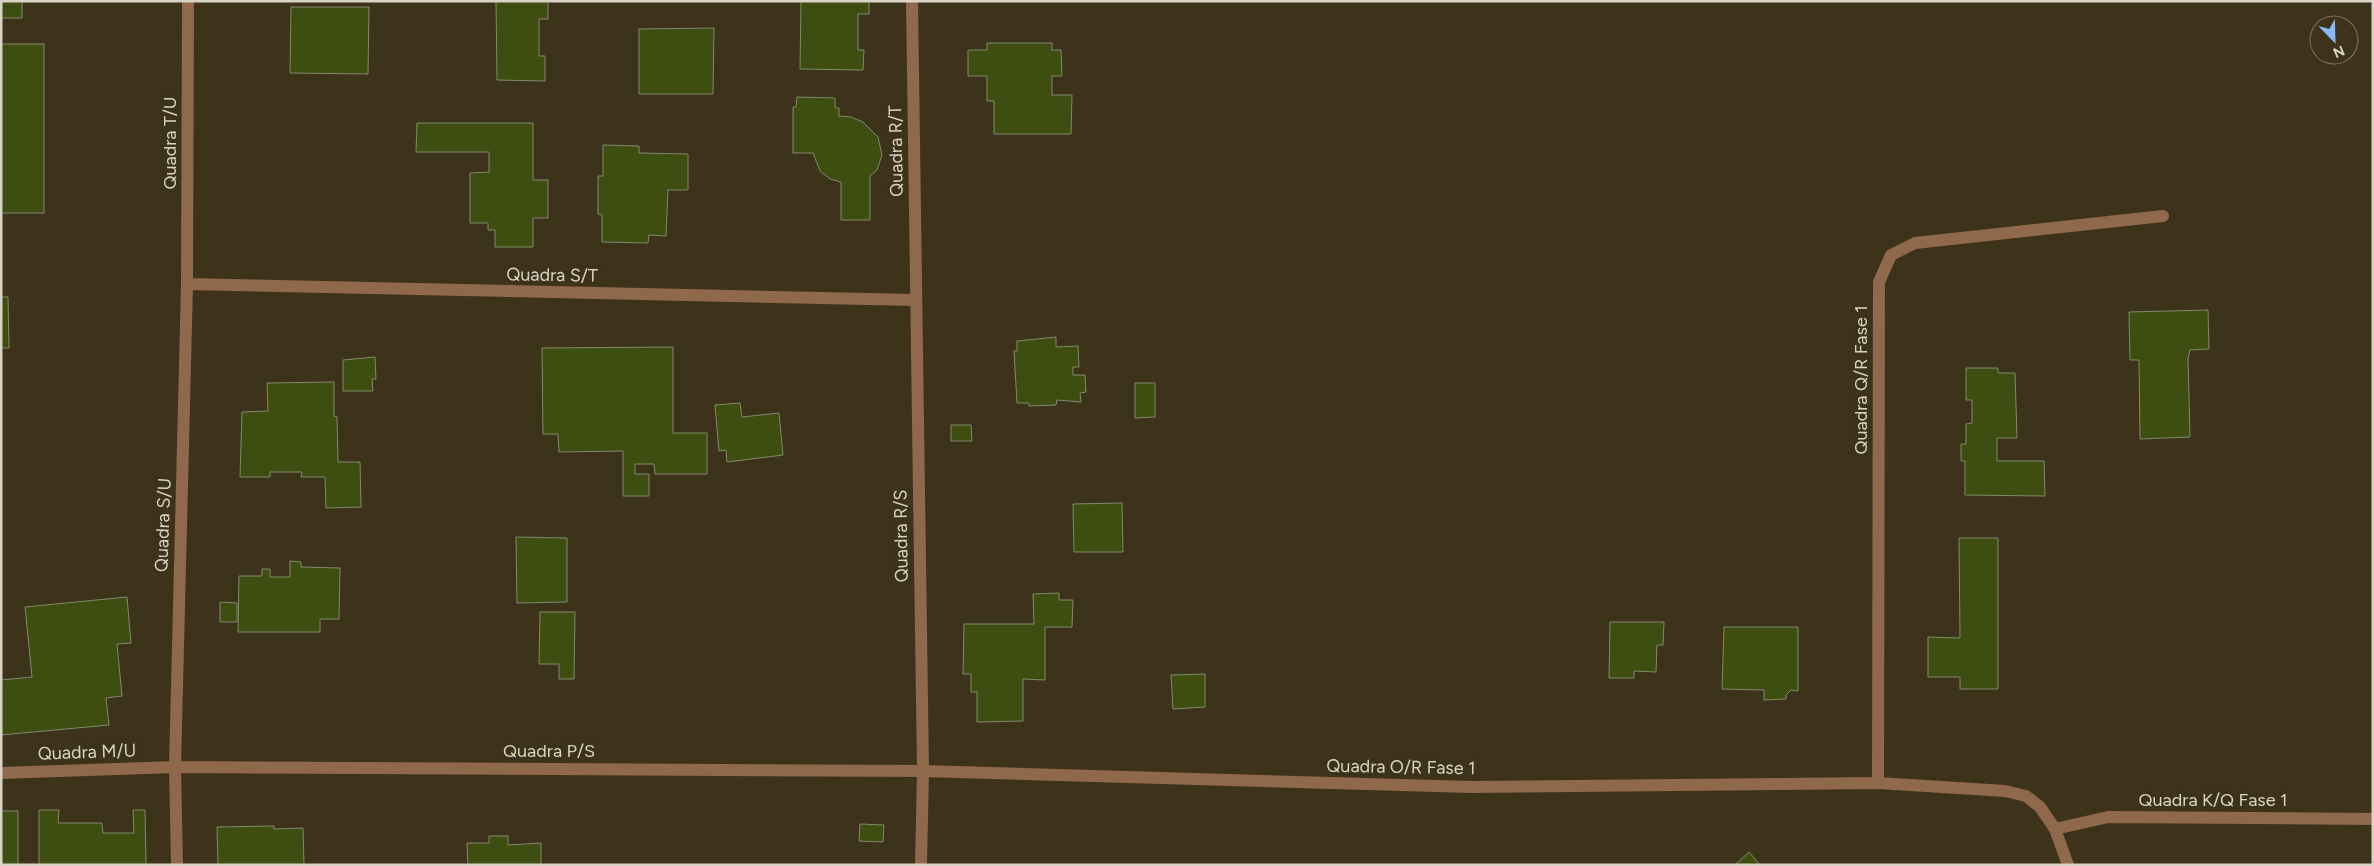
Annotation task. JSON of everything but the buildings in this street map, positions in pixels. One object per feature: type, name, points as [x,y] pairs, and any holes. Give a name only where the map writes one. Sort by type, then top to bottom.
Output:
[{"type":"street","name":"Quadra T/U","points":[[187,284],[188,1]]},
{"type":"street","name":"Quadra R/T","points":[[912,1],[915,300]]},
{"type":"street","name":"Quadra Q/R Fase 1","points":[[1878,783],[1879,282],[1891,255],[1915,243],[2163,216]]},
{"type":"street","name":"Quadra S/T","points":[[187,284],[915,300]]},
{"type":"street","name":"Quadra S/U","points":[[177,865],[174,767],[187,284]]},
{"type":"street","name":"Quadra R/S","points":[[915,300],[923,771],[921,865]]},
{"type":"street","name":"Quadra P/S","points":[[174,767],[923,771]]},
{"type":"street","name":"Quadra M/U","points":[[1,773],[174,767]]},
{"type":"street","name":"Quadra O/R Fase 1","points":[[923,771],[1471,787],[1878,783],[2005,791],[2026,796],[2040,807],[2055,829],[2068,865]]},
{"type":"street","name":"Quadra K/Q Fase 1","points":[[2055,829],[2108,817],[2373,819]]}]
